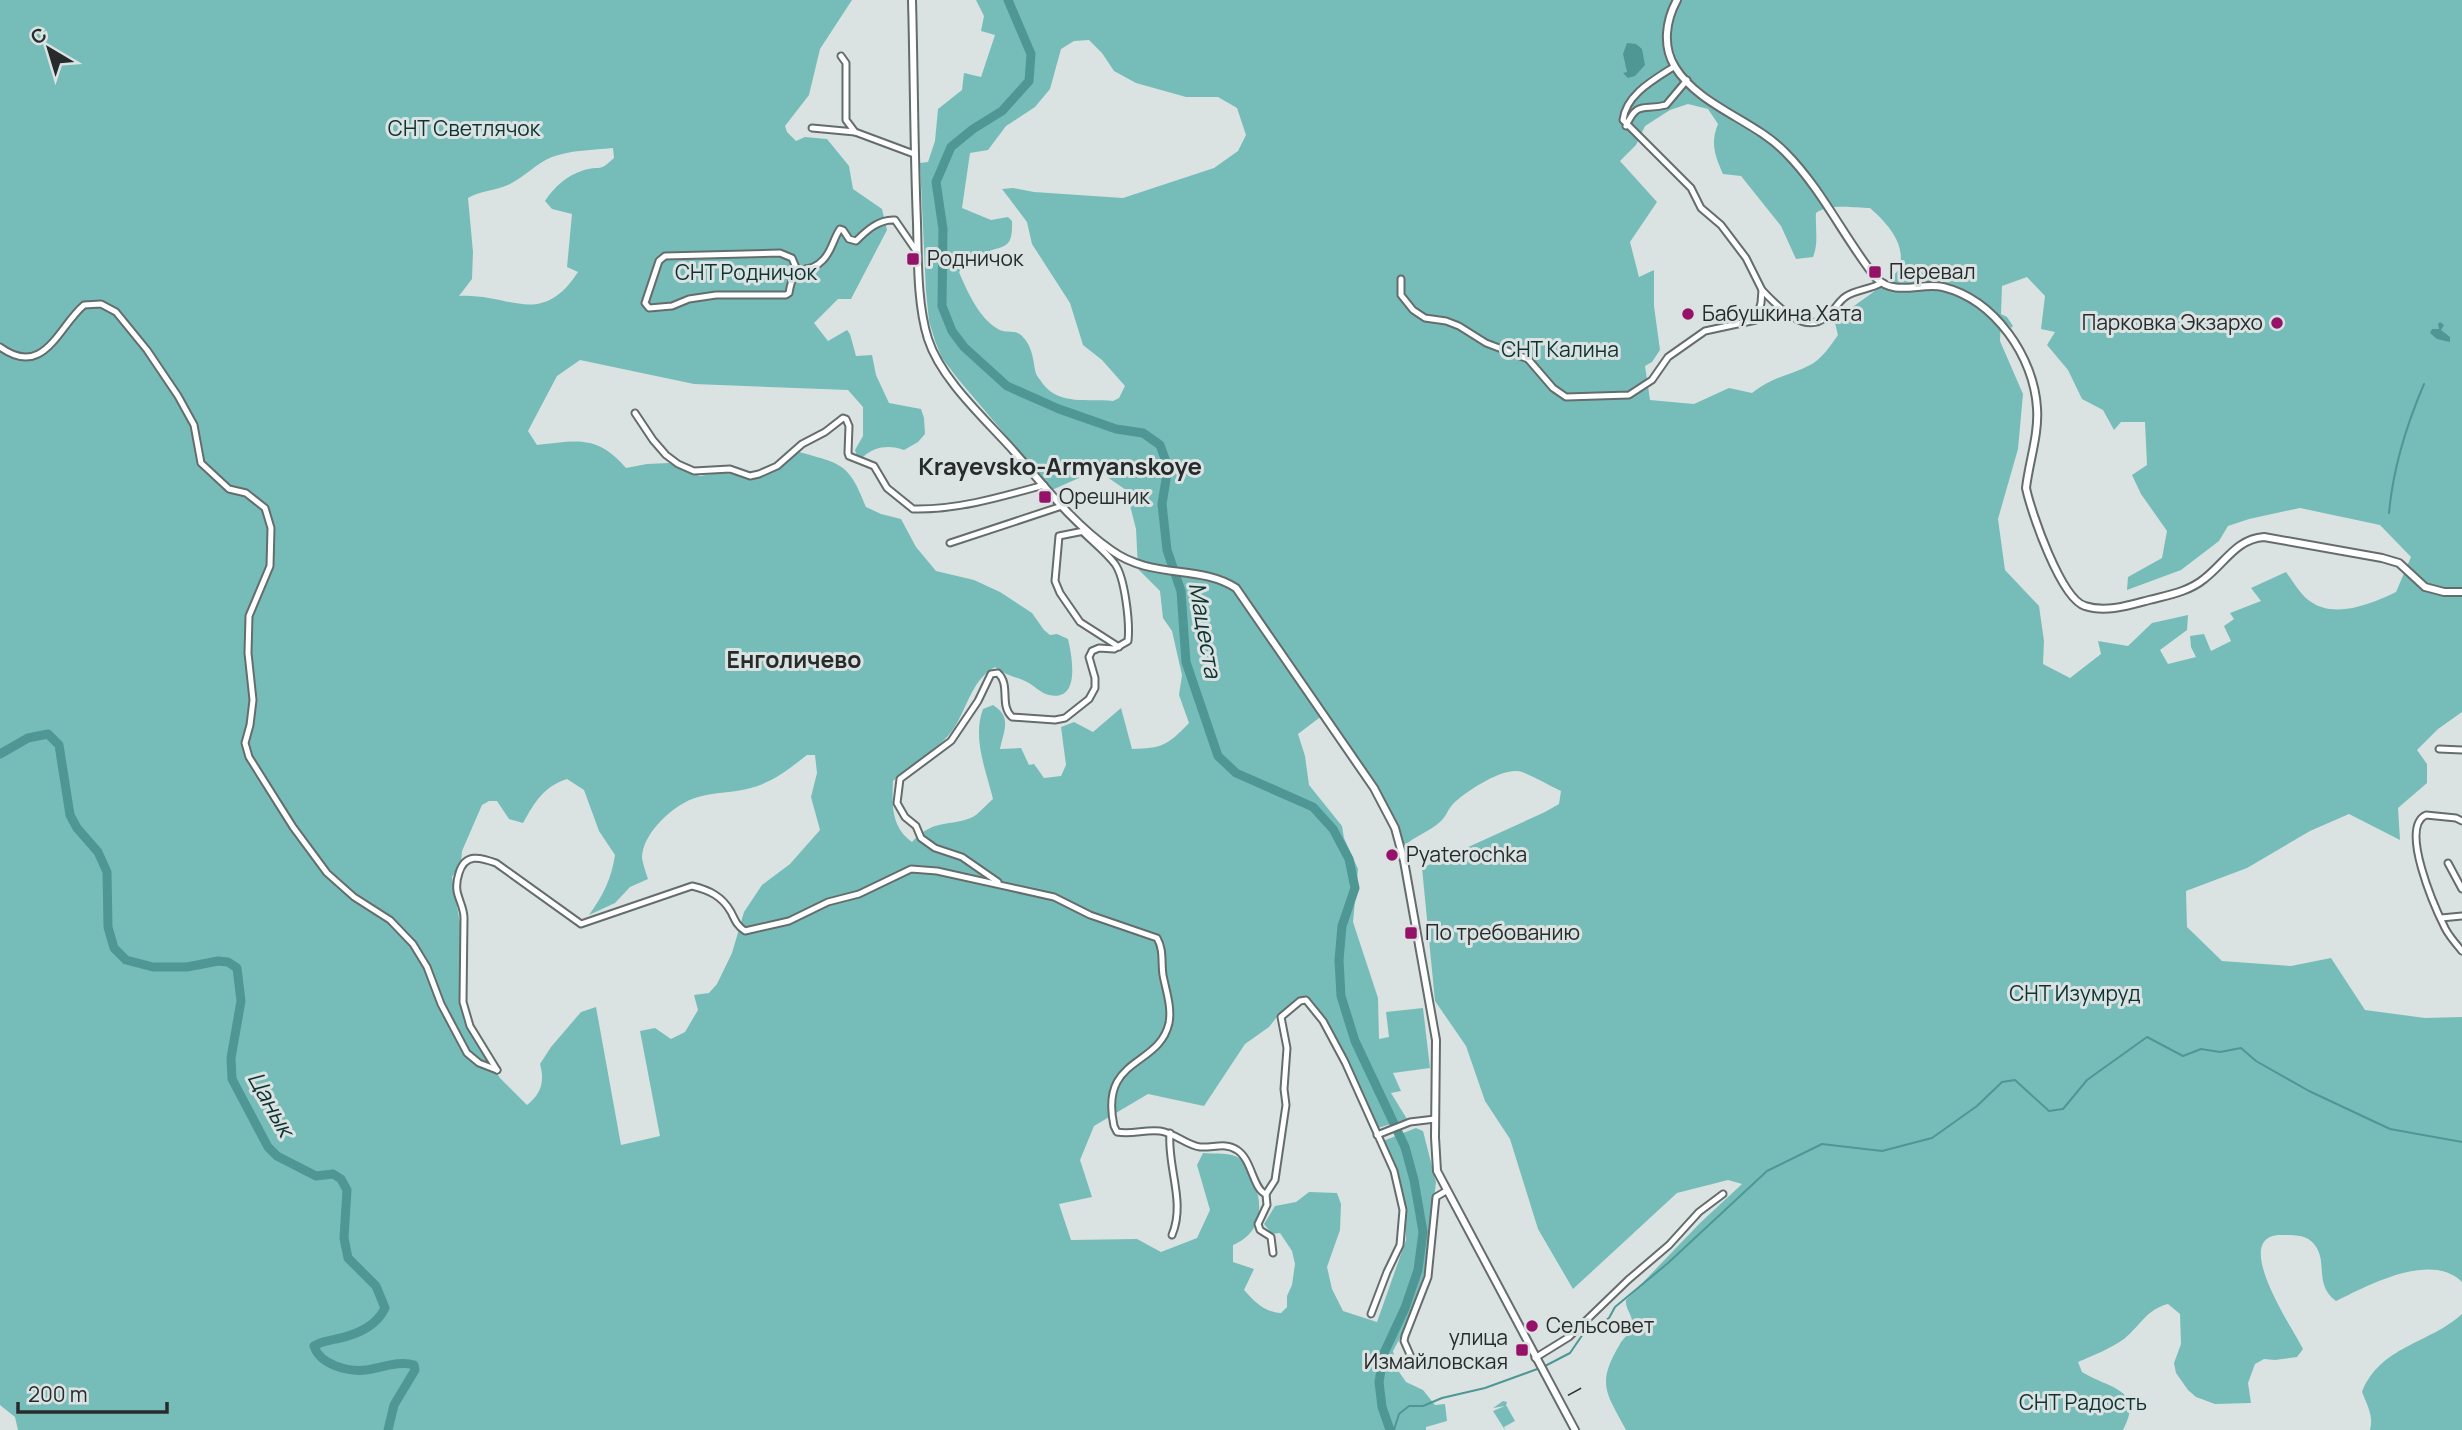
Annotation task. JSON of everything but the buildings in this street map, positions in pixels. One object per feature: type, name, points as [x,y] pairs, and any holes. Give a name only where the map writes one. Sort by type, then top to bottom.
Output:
[{"type":"street","name":"I","points":[[912,0],[917,252],[925,328],[937,359],[949,377],[1085,531],[1132,563],[1148,568],[1205,576],[1225,582],[1241,594],[1374,788],[1395,828],[1404,861],[1436,1040],[1437,1167],[1446,1192],[1575,1430]]},
{"type":"street","points":[[1677,0],[1670,13],[1667,28],[1675,66],[1687,80],[1725,111],[1758,131],[1786,153],[1815,188],[1847,239],[1881,283],[1895,288],[1934,286],[1952,290],[1990,315],[2021,351],[2032,377],[2038,410],[2026,488],[2050,557],[2074,598],[2085,606],[2104,608],[2125,606],[2187,590],[2204,579],[2241,543],[2251,538],[2263,537],[2399,563],[2425,587],[2444,592],[2462,592]]},
{"type":"street","points":[[841,56],[846,63],[846,120],[855,132]]},
{"type":"street","points":[[1675,66],[1650,82],[1632,99],[1623,116],[1626,126],[1691,188],[1701,208],[1721,225],[1746,258],[1762,290],[1800,321],[1809,323],[1825,318],[1851,293],[1874,288],[1881,283]]},
{"type":"street","points":[[1626,126],[1635,110],[1666,105],[1687,80]]},
{"type":"street","points":[[812,128],[855,132],[914,154]]},
{"type":"street","points":[[797,270],[792,258],[779,253],[665,256],[659,261],[645,303],[649,308],[672,306],[689,299],[716,295],[787,294],[797,270],[823,261],[840,229],[849,239],[856,241],[867,230],[895,220],[917,252]]},
{"type":"street","points":[[1401,279],[1401,295],[1419,314],[1430,320],[1446,321],[1459,326],[1494,347],[1528,359],[1553,388],[1566,397],[1629,395],[1652,380],[1668,356],[1705,331],[1756,320],[1762,303],[1762,290]]},
{"type":"street","points":[[1762,303],[1770,298]]},
{"type":"street","points":[[0,347],[7,352],[24,356],[44,353],[84,304],[101,304],[116,312],[147,350],[194,425],[201,463],[229,489],[246,493],[265,508],[271,528],[270,566],[249,616],[248,653],[253,699],[245,743],[248,757],[293,827],[327,873],[354,897],[390,920],[412,944],[427,967],[441,1004],[467,1053],[479,1063],[497,1070],[470,1026],[463,1002],[464,907],[456,884],[466,859],[483,858],[496,863],[581,924],[692,886],[707,890],[723,899],[739,927],[745,931],[789,922],[828,902],[859,894],[901,872],[911,869],[937,871],[1054,897],[1090,915],[1157,938],[1161,946],[1170,1021],[1159,1043],[1125,1071],[1114,1087],[1113,1123],[1117,1132],[1128,1134],[1149,1130],[1170,1133],[1196,1146],[1212,1148],[1227,1145],[1240,1151],[1253,1172],[1259,1189],[1266,1194]]},
{"type":"street","points":[[635,413],[666,455],[694,471],[730,470],[750,476],[759,474],[777,466],[802,444],[845,418],[849,426],[849,456],[874,466],[887,488],[913,509],[935,509],[995,498],[1044,485]]},
{"type":"street","points":[[950,543],[1062,506]]},
{"type":"street","points":[[1000,885],[962,857],[935,848],[921,838],[916,826],[905,817],[897,803],[900,779],[951,741],[978,701],[992,674],[998,673],[1003,677],[1006,707],[1013,717],[1055,720],[1065,718],[1092,696],[1095,678],[1089,657],[1091,651],[1119,647],[1128,641],[1121,578],[1115,564],[1085,531],[1059,536],[1055,581],[1060,593],[1080,622],[1119,647]]},
{"type":"street","points":[[2439,749],[2462,750]]},
{"type":"street","points":[[2462,821],[2426,815],[2417,821],[2415,832],[2419,858],[2445,930],[2462,951]]},
{"type":"street","points":[[2448,863],[2462,888]]},
{"type":"street","points":[[2441,918],[2462,916]]},
{"type":"street","points":[[1273,1253],[1271,1237],[1260,1230],[1258,1224],[1267,1205],[1266,1194],[1275,1180],[1286,1105],[1284,1089],[1287,1048],[1281,1017],[1300,1001],[1306,1000],[1323,1021],[1345,1062],[1394,1171],[1403,1210],[1401,1245],[1371,1314]]},
{"type":"street","points":[[1377,1135],[1410,1122],[1435,1119]]},
{"type":"street","points":[[1170,1133],[1168,1152],[1178,1208],[1172,1235]]},
{"type":"street","points":[[1415,1366],[1404,1341],[1429,1277],[1436,1197],[1446,1192]]},
{"type":"street","points":[[1536,1359],[1569,1337],[1669,1245],[1699,1212],[1723,1194]]},
{"type":"green space","points":[[0,0],[852,0],[820,49],[809,95],[785,126],[796,141],[805,137],[827,139],[849,166],[853,189],[882,209],[887,230],[851,299],[838,299],[814,323],[828,341],[847,330],[856,356],[872,355],[876,375],[889,403],[921,409],[925,434],[918,442],[904,450],[883,447],[863,457],[857,456],[855,450],[863,436],[863,407],[848,390],[694,384],[580,360],[557,376],[528,431],[537,445],[585,442],[605,450],[626,468],[669,463],[700,476],[723,472],[751,479],[776,470],[799,452],[825,459],[849,473],[866,507],[901,519],[916,547],[936,571],[974,580],[1000,592],[1032,613],[1050,635],[1057,634],[1068,639],[1072,676],[1066,692],[1059,695],[1046,694],[1028,682],[995,667],[975,687],[957,723],[946,738],[893,781],[896,822],[912,842],[937,825],[976,815],[993,799],[979,743],[983,709],[993,705],[1003,714],[1005,730],[1000,749],[1021,748],[1029,765],[1034,764],[1044,778],[1061,776],[1066,765],[1061,727],[1074,722],[1093,732],[1121,708],[1132,749],[1164,744],[1189,723],[1179,695],[1182,675],[1172,631],[1163,618],[1160,591],[1138,569],[1136,529],[1126,490],[1097,470],[1052,490],[942,358],[929,321],[920,163],[928,162],[935,141],[938,109],[962,90],[964,73],[981,77],[995,35],[981,31],[984,16],[976,0],[2462,0],[2462,712],[2438,729],[2417,750],[2427,764],[2427,783],[2398,808],[2400,840],[2349,814],[2310,831],[2247,868],[2186,891],[2187,927],[2222,961],[2291,966],[2331,958],[2365,1010],[2425,1018],[2462,1017],[2462,1282],[2449,1273],[2417,1270],[2382,1280],[2336,1301],[2325,1287],[2321,1258],[2311,1241],[2292,1235],[2268,1238],[2261,1249],[2262,1265],[2268,1284],[2303,1349],[2297,1357],[2264,1359],[2255,1364],[2248,1383],[2251,1403],[2215,1404],[2196,1397],[2188,1390],[2176,1373],[2174,1363],[2181,1344],[2180,1314],[2168,1304],[2149,1314],[2119,1343],[2078,1362],[2082,1372],[2113,1387],[2127,1398],[2129,1416],[2123,1430],[1626,1430],[1609,1397],[1606,1379],[1613,1358],[1632,1326],[1626,1300],[1700,1223],[1742,1184],[1728,1180],[1677,1193],[1573,1289],[1538,1229],[1510,1139],[1485,1101],[1466,1046],[1435,1001],[1422,868],[1545,812],[1559,804],[1561,791],[1522,772],[1514,771],[1495,776],[1466,793],[1453,804],[1440,822],[1404,846],[1387,809],[1323,715],[1298,734],[1305,756],[1309,785],[1342,826],[1344,838],[1358,869],[1353,922],[1378,998],[1379,1039],[1389,1037],[1386,1012],[1423,1008],[1430,1068],[1393,1073],[1401,1091],[1391,1093],[1407,1119],[1378,1128],[1331,1030],[1309,1000],[1298,1000],[1280,1013],[1269,1027],[1245,1044],[1204,1106],[1148,1094],[1094,1126],[1080,1160],[1092,1197],[1059,1204],[1071,1240],[1137,1239],[1161,1252],[1197,1238],[1210,1210],[1197,1165],[1203,1153],[1237,1157],[1246,1164],[1250,1173],[1257,1192],[1259,1210],[1255,1227],[1250,1234],[1233,1245],[1233,1262],[1254,1269],[1244,1290],[1265,1308],[1281,1313],[1287,1307],[1295,1264],[1292,1251],[1280,1233],[1272,1234],[1264,1224],[1275,1206],[1296,1202],[1309,1192],[1337,1193],[1341,1204],[1340,1230],[1327,1267],[1332,1289],[1343,1311],[1377,1322],[1406,1240],[1405,1206],[1383,1141],[1416,1128],[1423,1131],[1436,1182],[1426,1269],[1406,1327],[1393,1351],[1397,1369],[1406,1382],[1423,1390],[1435,1405],[1445,1404],[1447,1421],[1426,1427],[1426,1430],[18,1430],[15,1417],[0,1405]],"holes":[[[1089,40],[1114,71],[1136,83],[1186,97],[1218,97],[1237,108],[1246,135],[1238,151],[1214,168],[1123,198],[1002,189],[1027,222],[1032,244],[1070,303],[1083,345],[1102,360],[1125,386],[1119,398],[1113,401],[1075,400],[1050,391],[1036,374],[1032,352],[1025,340],[1020,334],[998,329],[985,318],[959,272],[979,256],[1006,245],[1012,231],[1012,221],[1008,217],[991,220],[962,208],[970,153],[988,150],[1006,126],[1035,107],[1050,89],[1061,49],[1074,41]],[[1688,104],[1708,109],[1718,124],[1714,149],[1723,174],[1741,176],[1781,226],[1796,259],[1813,257],[1816,213],[1835,207],[1870,208],[1889,227],[1901,252],[1901,261],[1894,275],[1837,318],[1835,323],[1838,335],[1816,361],[1767,383],[1752,393],[1729,388],[1694,404],[1650,400],[1645,366],[1652,362],[1660,350],[1654,306],[1654,270],[1639,277],[1630,242],[1657,202],[1620,161],[1636,145],[1645,126],[1670,110]],[[613,148],[614,158],[602,167],[584,170],[566,178],[545,201],[552,209],[572,214],[567,267],[578,272],[564,289],[551,299],[538,304],[459,296],[472,279],[473,252],[468,198],[510,184],[552,157]],[[2027,277],[2045,296],[2041,329],[2055,332],[2047,345],[2068,370],[2082,399],[2103,410],[2114,430],[2121,422],[2145,422],[2147,465],[2132,475],[2141,494],[2167,531],[2162,558],[2128,577],[2127,590],[2181,570],[2219,541],[2228,526],[2300,508],[2380,525],[2411,557],[2396,592],[2363,605],[2328,609],[2307,599],[2286,572],[2251,588],[2261,601],[2230,613],[2234,619],[2224,626],[2231,641],[2211,651],[2204,634],[2190,636],[2196,657],[2168,664],[2160,650],[2187,630],[2188,615],[2152,623],[2128,646],[2098,641],[2101,654],[2070,678],[2043,664],[2044,641],[2039,606],[2005,570],[1998,519],[2018,449],[2023,394],[2000,341],[2001,317],[2011,328],[2013,326],[2007,317],[2001,314],[2002,286]],[[807,755],[815,755],[817,773],[811,797],[820,830],[790,864],[762,885],[744,912],[732,953],[717,984],[709,993],[694,995],[698,1010],[685,1032],[671,1039],[655,1028],[640,1031],[660,1136],[621,1145],[596,1007],[581,1012],[551,1047],[540,1064],[541,1087],[527,1105],[500,1078],[464,1021],[460,997],[462,935],[452,877],[461,863],[462,851],[482,805],[497,801],[509,819],[523,823],[540,796],[559,782],[567,779],[584,790],[599,831],[615,855],[606,886],[589,915],[615,903],[630,887],[648,879],[642,858],[643,848],[654,829],[670,812],[698,797],[759,785],[774,779]]]},
{"type":"green space","points":[[2462,1314],[2462,1430],[2370,1430],[2371,1415],[2362,1392],[2370,1377],[2393,1355]]},
{"type":"green space","points":[[1503,1401],[1507,1402],[1515,1421],[1504,1427],[1505,1430],[1493,1411],[1505,1406],[1493,1408]]},
{"type":"shaded area","points":[[1627,43],[1636,44],[1642,49],[1645,65],[1635,76],[1628,78],[1623,73],[1627,72],[1623,54]]},
{"type":"shaded area","points":[[2440,322],[2444,325],[2441,330],[2450,337],[2450,342],[2437,339],[2430,333],[2432,329],[2439,329]]},
{"type":"waterway","name":"Мацеста","points":[[1008,0],[1031,54],[1029,81],[1002,111],[951,147],[936,182],[943,229],[942,306],[952,331],[964,347],[1007,386],[1059,409],[1116,429],[1143,433],[1160,445],[1168,467],[1162,504],[1167,550],[1181,591],[1186,662],[1218,756],[1236,773],[1313,807],[1333,829],[1349,859],[1355,888],[1342,926],[1339,960],[1341,996],[1355,1041],[1405,1147],[1423,1232],[1418,1270],[1405,1308],[1384,1353],[1379,1382],[1382,1407],[1390,1430]]},
{"type":"waterway","points":[[2389,513],[2401,447],[2424,384]]},
{"type":"waterway","name":"Цанык","points":[[0,754],[28,738],[48,734],[59,745],[70,815],[77,828],[98,852],[107,872],[108,927],[114,948],[126,960],[153,967],[187,967],[218,961],[228,962],[237,968],[241,1001],[231,1058],[232,1079],[268,1147],[277,1156],[316,1176],[333,1174],[341,1179],[347,1190],[344,1238],[348,1258],[376,1286],[385,1308],[365,1329],[314,1346],[317,1353],[335,1366],[351,1370],[396,1364],[414,1365],[415,1370],[394,1405],[388,1430]]},
{"type":"waterway","points":[[1545,1366],[1570,1353],[1583,1334],[1609,1318],[1615,1307],[1668,1263],[1767,1171],[1822,1144],[1882,1151],[1932,1138],[1977,1106],[2002,1082],[2015,1080],[2049,1111],[2063,1109],[2087,1080],[2147,1037],[2183,1056],[2201,1049],[2220,1052],[2241,1048],[2256,1061],[2309,1091],[2390,1129],[2462,1142]]},
{"type":"waterway","points":[[1394,1430],[1399,1414],[1409,1406],[1423,1406],[1540,1368]]},
{"type":"place","name":"Родничок","points":[[913,259]]},
{"type":"place","name":"Перевал","points":[[1875,272]]},
{"type":"place","name":"Бабушкина Хата","points":[[1688,314]]},
{"type":"place","name":"Парковка Экзархо","points":[[2277,323]]},
{"type":"place","name":"Орешник","points":[[1045,497]]},
{"type":"place","name":"Pyaterochka","points":[[1392,855]]},
{"type":"place","name":"По требованию","points":[[1411,933]]},
{"type":"place","name":"Сельсовет","points":[[1532,1326]]},
{"type":"place","name":"улица Измайловская","points":[[1522,1350]]},
{"type":"district","name":"Krayevsko-Armyanskoye","points":[[1060,467]]},
{"type":"district","name":"Енголичево","points":[[794,660]]},
{"type":"park label","name":"СНТ Светлячок","points":[[464,129]]},
{"type":"park label","name":"СНТ Родничок","points":[[746,273]]},
{"type":"park label","name":"СНТ Калина","points":[[1560,350]]},
{"type":"park label","name":"СНТ Изумруд","points":[[2075,994]]},
{"type":"park label","name":"СНТ Радость","points":[[2083,1403]]}]
